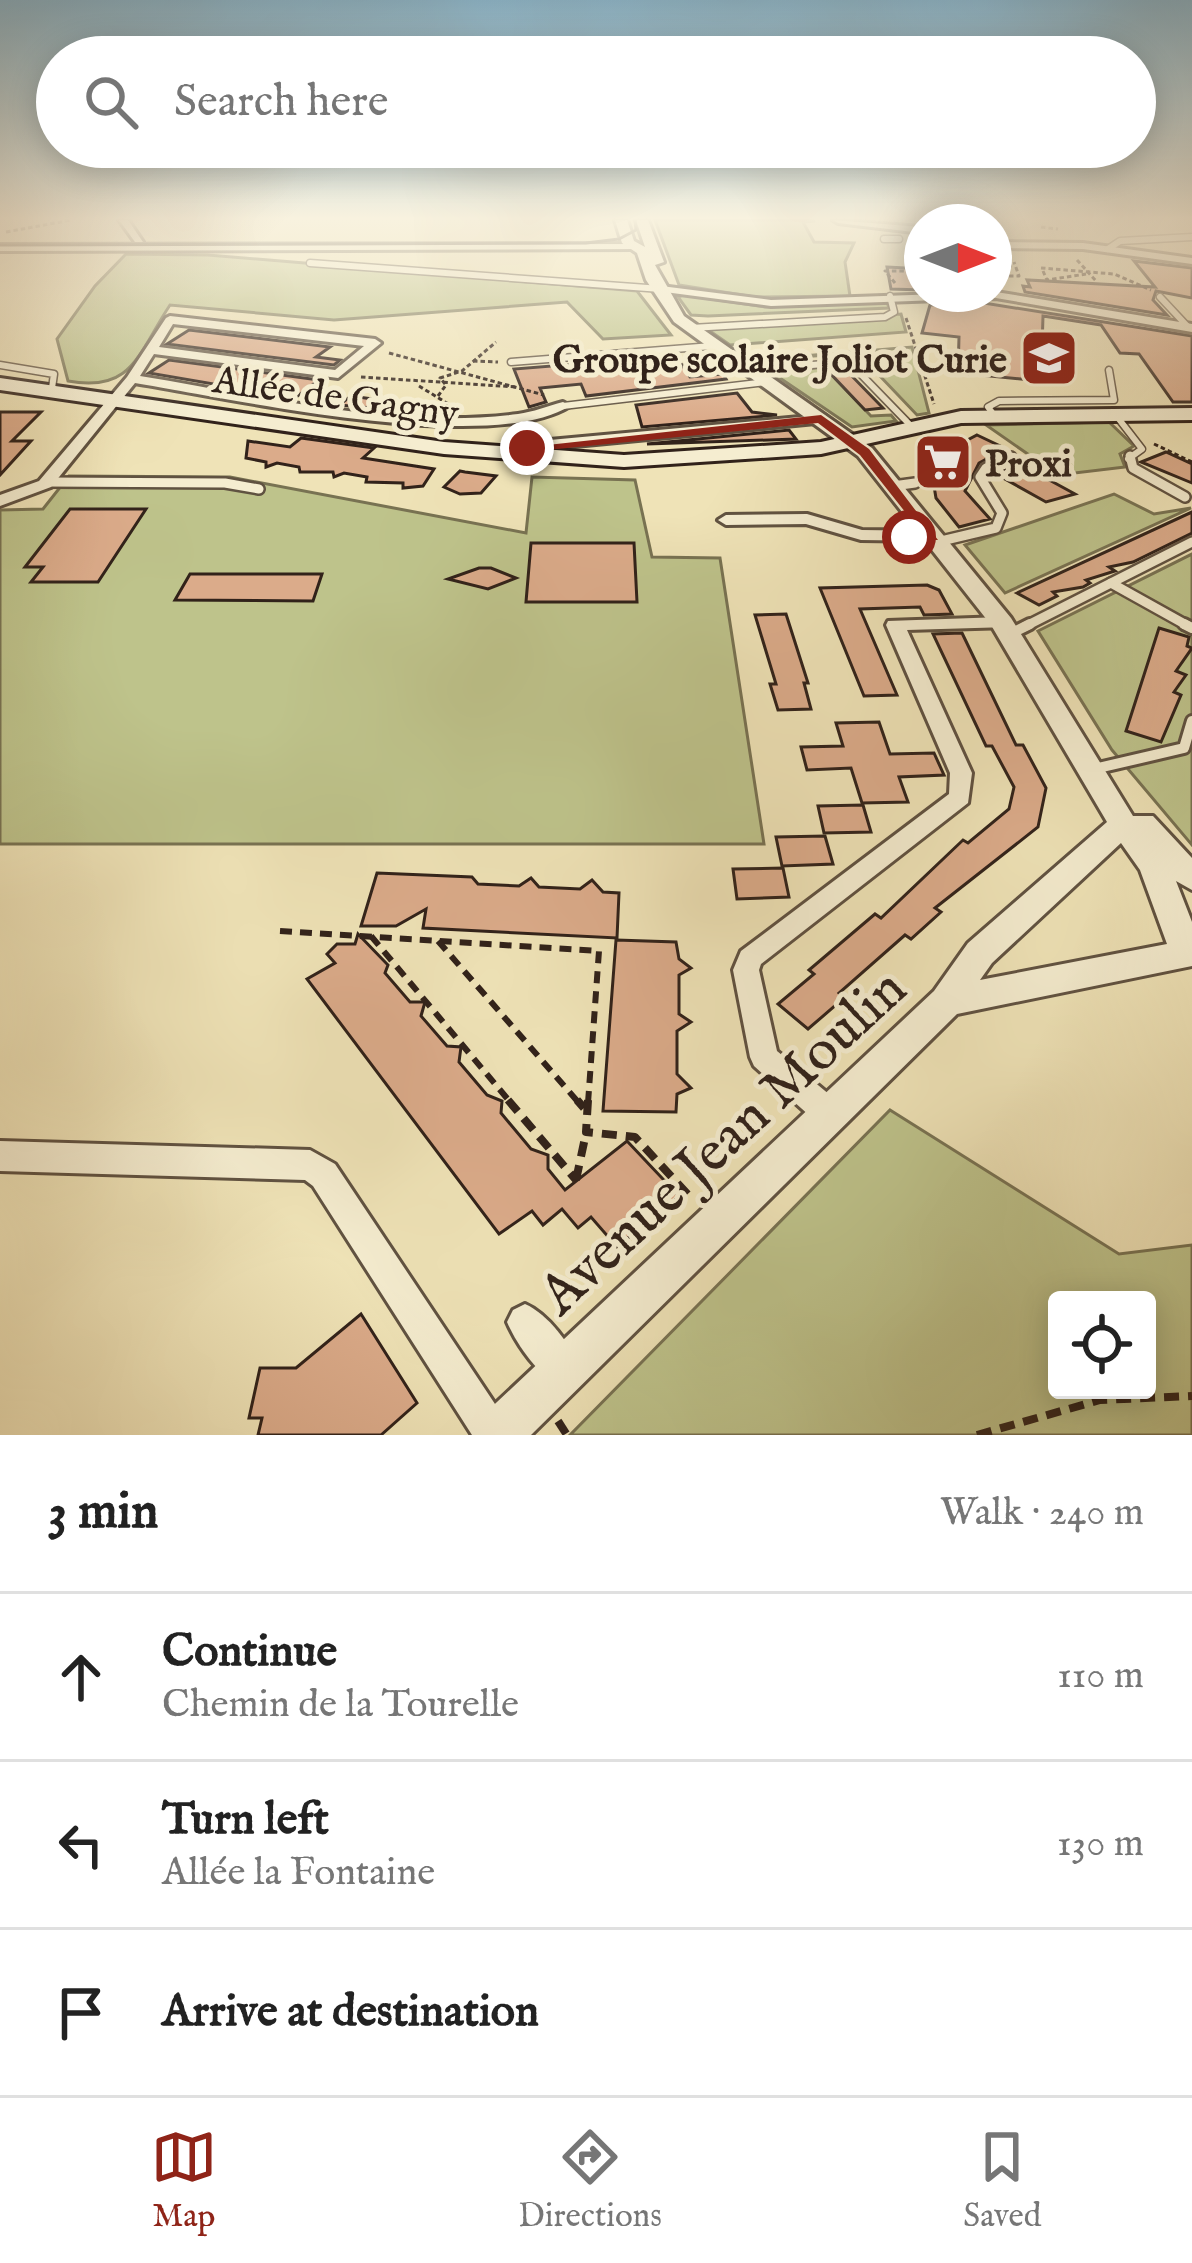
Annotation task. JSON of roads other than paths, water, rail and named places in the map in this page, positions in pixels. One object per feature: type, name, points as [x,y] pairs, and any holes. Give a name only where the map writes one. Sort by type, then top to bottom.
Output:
[{"type":"main road","name":"Allée de Gagny","points":[[0,381],[115,400]]},
{"type":"main road","name":"Allée de Gagny","points":[[0,381],[445,448],[668,460],[854,443],[994,415],[1192,414]]},
{"type":"street","points":[[662,289],[771,303],[895,293],[995,295],[1190,328]]},
{"type":"street","points":[[662,289],[688,328],[821,419],[904,484],[935,539],[1006,628],[1098,775],[1123,824],[1154,866],[1190,954]]},
{"type":"street","points":[[0,500],[46,482],[132,379],[170,320],[371,347],[338,374],[151,350]]},
{"type":"street","points":[[132,379],[514,419],[546,415],[558,401]]},
{"type":"street","points":[[445,448],[458,416]]},
{"type":"street","points":[[514,419],[525,451],[821,419]]},
{"type":"street","points":[[726,520],[807,519],[861,535],[935,539]]},
{"type":"street","points":[[831,1114],[764,1057],[746,970],[750,958],[960,796],[961,773],[895,625],[1006,628]]},
{"type":"street","points":[[1098,775],[1192,878]]},
{"type":"street","points":[[947,1001],[980,953],[1123,824]]},
{"type":"street","name":"Avenue Jean Moulin","points":[[495,1435],[947,1001],[1190,954]]},
{"type":"street","points":[[0,1156],[310,1165],[324,1174],[495,1435]]},
{"type":"street","points":[[525,1322],[562,1368]]},
{"type":"lane","points":[[635,287],[662,289]]},
{"type":"lane","points":[[688,328],[885,316],[894,312],[895,293]]},
{"type":"lane","points":[[1160,297],[1190,328]]},
{"type":"lane","points":[[511,362],[712,346]]},
{"type":"lane","points":[[749,370],[849,362],[912,428]]},
{"type":"lane","points":[[0,365],[54,374],[52,388]]},
{"type":"lane","points":[[994,415],[988,406],[995,402],[1114,400],[1109,370]]},
{"type":"lane","points":[[558,401],[766,382]]},
{"type":"lane","points":[[1115,414],[1142,449],[1127,458],[1133,468],[1185,497]]},
{"type":"lane","points":[[935,539],[996,528],[1002,514],[980,477],[986,467],[1010,457]]},
{"type":"lane","points":[[46,482],[224,483],[259,489]]},
{"type":"lane","points":[[1006,628],[1112,583],[1192,542]]},
{"type":"lane","points":[[1112,583],[1192,628]]},
{"type":"lane","points":[[1098,775],[1184,748],[1192,721]]},
{"type":"place","name":"Groupe scolaire Joliot Curie","points":[[1049,358]]},
{"type":"place","name":"Proxi","points":[[943,462]]}]
